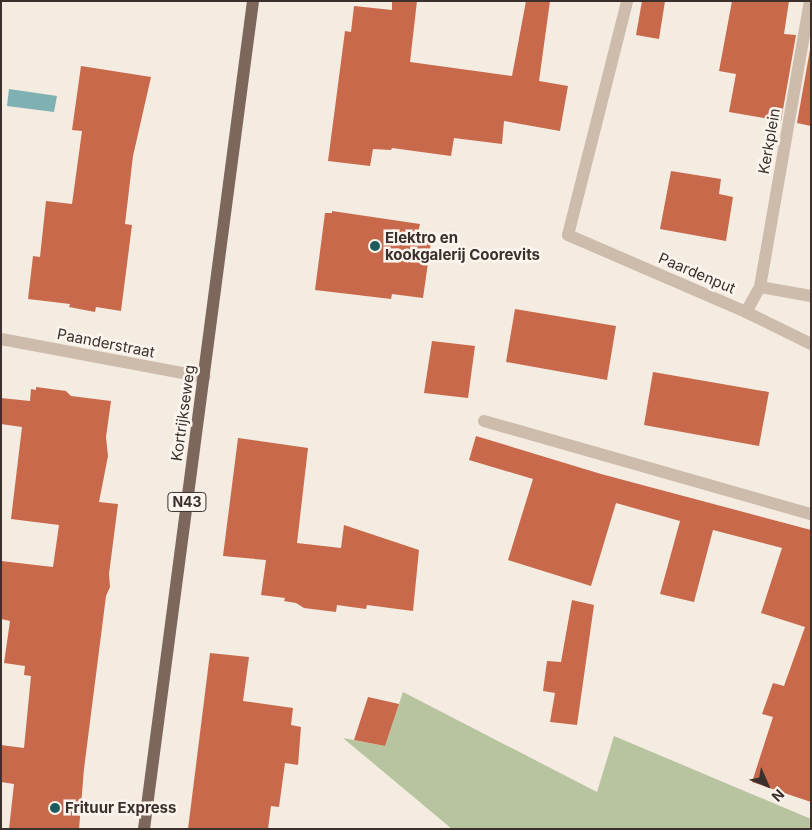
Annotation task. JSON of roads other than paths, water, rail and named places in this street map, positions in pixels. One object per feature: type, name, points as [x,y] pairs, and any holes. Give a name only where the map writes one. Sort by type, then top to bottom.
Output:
[{"type":"main road","name":"Kortrijkseweg","points":[[144,829],[253,1]]},
{"type":"street","name":"Paardenput","points":[[627,1],[568,235],[746,312],[811,344]]},
{"type":"street","name":"Kerkplein","points":[[746,312],[760,287],[810,1]]},
{"type":"street","points":[[760,287],[811,296]]},
{"type":"street","name":"Paanderstraat","points":[[1,340],[204,378]]},
{"type":"street","points":[[484,421],[811,514]]},
{"type":"water","points":[[9,89],[57,96],[54,112],[7,106]]},
{"type":"place","name":"Elektro en kookgalerij Coorevits","points":[[375,246]]},
{"type":"place","name":"Frituur Express","points":[[55,808]]}]
